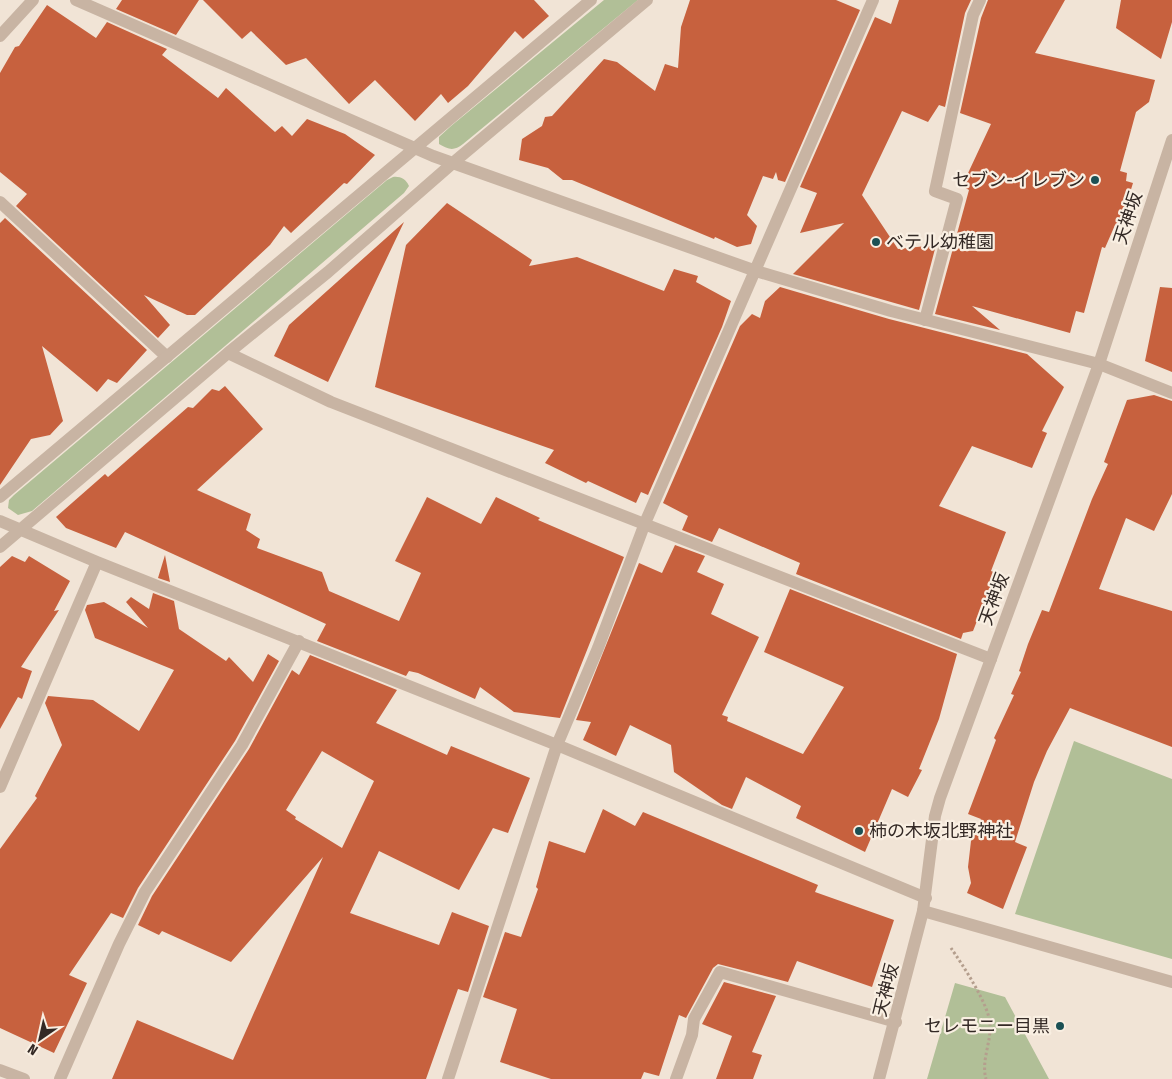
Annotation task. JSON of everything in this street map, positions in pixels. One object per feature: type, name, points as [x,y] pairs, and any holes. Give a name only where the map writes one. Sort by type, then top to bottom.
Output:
[{"type":"street","points":[[0,36],[33,0]]},
{"type":"street","points":[[76,0],[415,149],[756,272],[925,320],[1099,364],[1172,393]]},
{"type":"street","points":[[0,547],[228,353],[328,272],[454,162],[647,0]]},
{"type":"street","points":[[448,1079],[557,745],[598,648],[646,523],[873,0]]},
{"type":"street","points":[[925,320],[957,199],[935,191],[973,14],[980,0]]},
{"type":"street","points":[[0,497],[415,149],[584,2]]},
{"type":"street","name":"天神坂","points":[[879,1079],[896,1022],[926,898],[935,816],[1099,364],[1172,140]]},
{"type":"street","points":[[0,202],[168,358]]},
{"type":"street","points":[[228,353],[331,402],[646,523],[991,659]]},
{"type":"street","points":[[0,521],[19,531],[557,745],[926,898]]},
{"type":"street","points":[[0,787],[97,562]]},
{"type":"street","points":[[60,1079],[119,944],[145,892],[242,745],[299,641]]},
{"type":"street","points":[[923,912],[1172,982]]},
{"type":"street","points":[[676,1079],[692,1035],[694,1019],[720,972],[896,1022]]},
{"type":"street","points":[[0,1070],[24,1079]]},
{"type":"path","points":[[951,948],[969,973],[990,1023],[984,1071],[986,1079]]},
{"type":"green space","points":[[604,0],[638,0],[463,144],[451,149],[439,144],[439,137],[451,126]]},
{"type":"green space","points":[[393,177],[402,178],[408,184],[409,186],[404,193],[32,511],[18,515],[8,508],[9,500],[14,495],[387,180]]},
{"type":"green space","points":[[1074,741],[1172,779],[1172,959],[1015,914]]},
{"type":"green space","points":[[955,983],[1005,997],[1049,1079],[927,1079]]},
{"type":"building","points":[[122,0],[199,0],[176,35],[116,9]]},
{"type":"building","points":[[203,0],[534,0],[549,16],[523,39],[515,31],[468,86],[448,103],[441,94],[415,121],[375,80],[349,104],[306,58],[286,65],[251,31],[242,39]]},
{"type":"building","points":[[690,0],[836,0],[860,10],[785,182],[778,180],[776,172],[773,179],[763,176],[747,215],[757,226],[751,244],[737,247],[715,237],[714,239],[572,180],[563,180],[548,168],[519,160],[522,139],[542,126],[545,117],[552,116],[604,59],[617,62],[655,91],[665,64],[678,68],[681,27]]},
{"type":"building","points":[[899,0],[971,0],[965,13],[945,107],[939,105],[928,122],[902,111],[862,195],[898,249],[936,245],[919,310],[793,274],[844,223],[800,233],[817,193],[800,187],[875,17],[891,24]]},
{"type":"building","points":[[988,0],[1065,0],[1035,53],[1155,80],[1149,102],[1136,112],[1120,171],[1127,173],[1126,181],[1133,183],[1120,225],[1115,225],[1105,248],[1102,247],[1084,313],[1076,311],[1070,333],[972,306],[1000,330],[935,314],[969,190],[962,186],[991,124],[960,113],[981,18]]},
{"type":"building","points":[[1121,0],[1172,0],[1172,22],[1161,59],[1116,28]]},
{"type":"building","points":[[47,5],[96,38],[107,22],[167,49],[162,55],[218,98],[226,88],[275,132],[282,126],[292,136],[307,119],[345,134],[375,155],[347,184],[344,183],[291,233],[284,226],[270,245],[195,315],[187,315],[144,295],[170,325],[158,338],[16,206],[27,194],[0,172],[0,73],[15,47],[19,46]]},
{"type":"building","points":[[447,203],[532,260],[529,266],[577,257],[664,291],[674,269],[698,276],[696,282],[731,301],[722,327],[648,495],[641,492],[636,503],[588,481],[586,483],[545,463],[554,450],[375,387],[406,245]]},
{"type":"building","points":[[5,218],[147,350],[117,383],[108,379],[97,392],[42,346],[63,421],[50,435],[31,439],[0,485],[0,223]]},
{"type":"building","points":[[404,222],[328,382],[274,356],[289,325]]},
{"type":"building","points":[[780,287],[889,319],[1027,354],[1064,387],[1042,431],[1047,433],[1032,468],[972,446],[939,506],[1006,532],[991,571],[996,573],[973,631],[963,633],[961,639],[796,574],[800,563],[719,528],[712,542],[682,530],[688,516],[663,503],[740,326],[752,314],[760,318],[765,301]]},
{"type":"building","points":[[1160,287],[1172,288],[1172,372],[1145,361]]},
{"type":"building","points":[[225,386],[263,429],[197,490],[251,514],[246,530],[260,539],[257,548],[322,572],[329,591],[399,621],[421,573],[395,561],[427,497],[481,524],[496,497],[540,518],[538,520],[624,557],[560,718],[514,712],[480,687],[475,699],[418,673],[409,671],[406,676],[317,641],[326,624],[125,532],[116,548],[66,528],[56,517],[105,474],[108,477],[188,407],[193,408],[212,389],[219,391]]},
{"type":"building","points":[[1154,395],[1172,401],[1172,494],[1154,531],[1126,518],[1099,589],[1172,611],[1172,747],[1070,708],[1047,751],[1034,782],[1015,842],[1027,847],[1003,909],[967,893],[971,883],[968,867],[971,841],[981,819],[968,814],[996,740],[994,738],[1014,695],[1011,694],[1021,672],[1019,671],[1028,644],[1042,610],[1049,612],[1092,499],[1108,464],[1104,462],[1127,400]]},
{"type":"building","points":[[675,545],[705,556],[697,572],[724,584],[711,614],[759,637],[722,715],[728,717],[727,721],[803,754],[844,687],[764,652],[790,589],[957,654],[939,719],[919,769],[922,770],[908,797],[892,789],[865,852],[796,818],[801,806],[746,777],[732,809],[722,805],[674,772],[671,745],[630,725],[616,756],[583,740],[591,722],[576,720],[639,563],[662,573]]},
{"type":"building","points":[[165,555],[170,582],[158,578]]},
{"type":"building","points":[[12,556],[25,562],[29,556],[70,581],[54,611],[59,610],[21,667],[32,671],[22,699],[18,697],[0,729],[0,567]]},
{"type":"building","points":[[153,593],[174,601],[179,629],[226,661],[229,657],[253,682],[268,654],[279,661],[235,741],[138,888],[123,918],[111,913],[69,975],[87,983],[54,1053],[0,1028],[0,849],[37,798],[35,796],[62,745],[45,703],[48,696],[93,700],[139,731],[174,670],[95,638],[85,610],[87,605],[104,602],[148,628],[126,602],[131,597],[149,609]]},
{"type":"building","points":[[310,655],[397,690],[376,723],[447,755],[451,746],[530,778],[508,833],[493,828],[459,890],[379,851],[350,913],[439,945],[452,912],[489,926],[468,992],[458,989],[426,1079],[112,1079],[137,1020],[233,1060],[323,857],[231,962],[162,931],[159,935],[138,925],[152,896],[249,749],[292,670],[299,675]],"holes":[[[322,751],[374,781],[342,848],[295,819],[296,817],[286,810]]]},
{"type":"building","points":[[603,809],[635,826],[643,812],[818,885],[815,892],[894,920],[872,987],[797,961],[788,982],[718,964],[713,968],[686,1018],[679,1015],[659,1076],[644,1072],[641,1079],[551,1079],[500,1062],[517,1009],[483,997],[505,932],[521,937],[538,889],[536,887],[549,841],[585,853]]},
{"type":"building","points":[[724,982],[776,996],[752,1052],[762,1055],[753,1079],[716,1079],[732,1036],[702,1024]]},
{"type":"place","name":"セブン-イレブン","points":[[1095,180]]},
{"type":"place","name":"ベテル幼稚園","points":[[876,242]]},
{"type":"place","name":"柿の木坂北野神社","points":[[859,831]]},
{"type":"place","name":"セレモニー目黒","points":[[1060,1026]]}]
